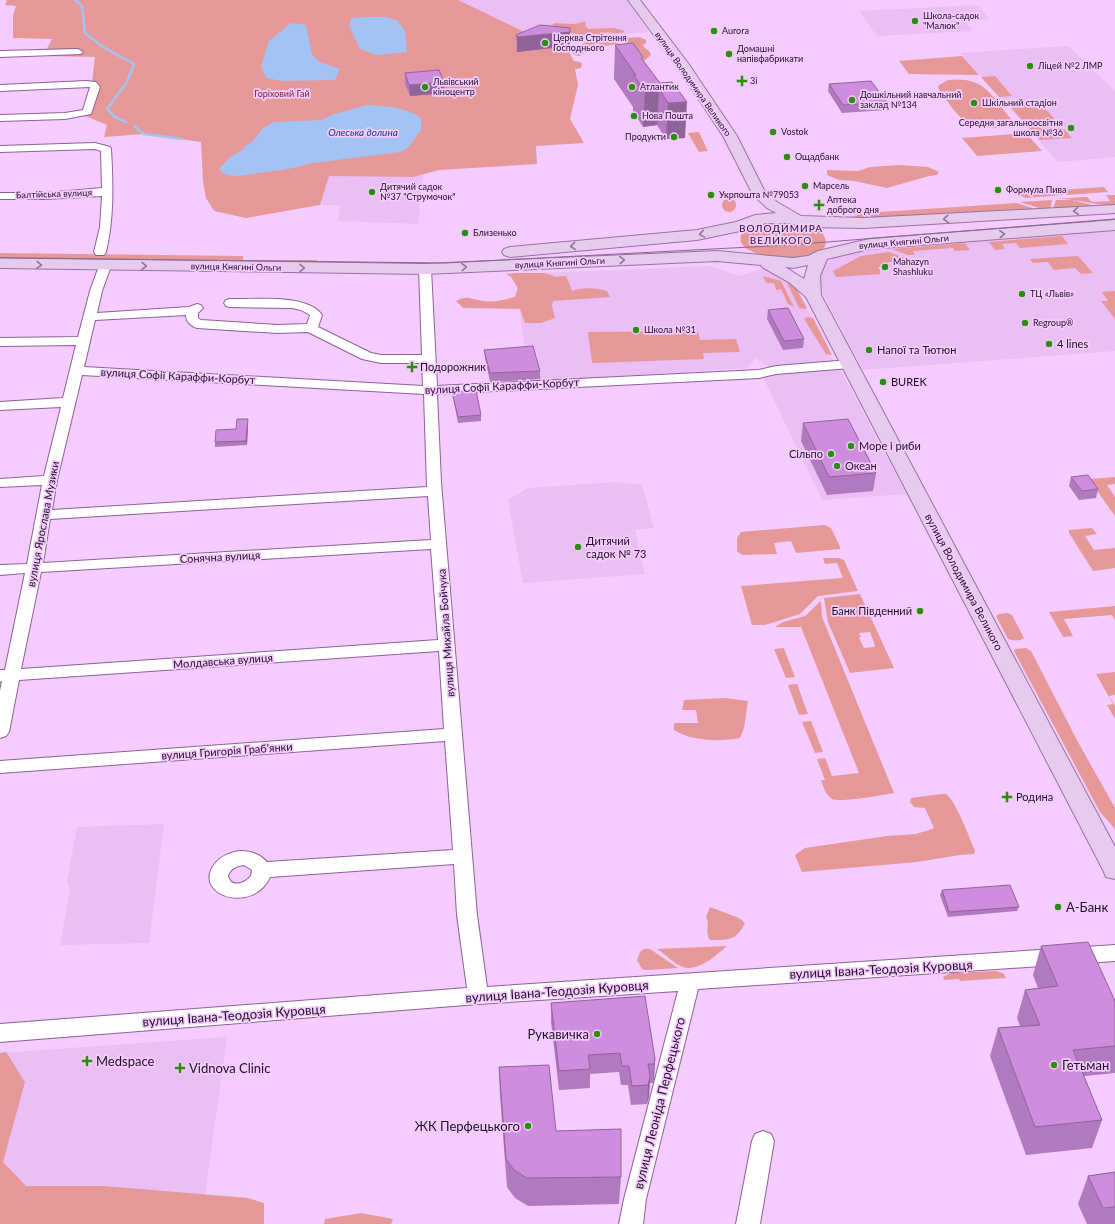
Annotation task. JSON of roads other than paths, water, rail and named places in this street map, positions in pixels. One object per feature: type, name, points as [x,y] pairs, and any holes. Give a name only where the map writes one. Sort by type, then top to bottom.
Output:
[{"type":"main road","name":"вулиця Володимира Великого","points":[[634,0],[686,70],[730,136],[758,192],[772,205],[803,221],[817,226],[829,237],[831,243],[829,249],[822,255],[812,276],[813,295]]},
{"type":"main road","name":"вулиця Володимира Великого","points":[[758,192],[758,204],[744,224],[735,231],[733,237],[734,242],[742,251],[786,274],[813,295],[1115,870]]},
{"type":"main road","name":"вулиця Княгині Ольги","points":[[0,264],[102,259],[480,254],[684,236],[744,224],[755,220],[776,217],[803,221],[864,223],[1115,209]]},
{"type":"main road","name":"вулиця Княгині Ольги","points":[[0,250],[102,259],[425,269],[696,256],[758,259],[793,263],[803,262],[822,255],[869,244],[1115,225]]},
{"type":"street","points":[[0,54],[78,52]]},
{"type":"street","points":[[0,88],[86,84],[95,87],[87,112],[65,116],[0,118]]},
{"type":"street","name":"вулиця Ярослава Музики","points":[[0,149],[102,146],[106,149],[107,192],[102,259],[96,291],[50,480],[34,568],[6,676],[0,732]]},
{"type":"street","name":"Балтійська вулиця","points":[[0,196],[45,196],[107,192]]},
{"type":"street","name":"вулиця Михайла Бойчука","points":[[425,269],[435,491],[467,915],[478,996]]},
{"type":"street","points":[[230,303],[292,304],[311,309],[316,315],[314,324],[310,328]]},
{"type":"street","points":[[90,317],[194,310],[192,319],[197,324],[278,329],[310,328],[367,356],[381,359],[430,359]]},
{"type":"street","points":[[0,342],[18,343],[84,341]]},
{"type":"street","name":"вулиця Софії Караффи-Корбут","points":[[77,371],[431,390],[759,374],[776,370],[850,364]]},
{"type":"street","points":[[0,406],[70,402]]},
{"type":"street","points":[[0,483],[50,480]]},
{"type":"street","points":[[43,515],[435,491]]},
{"type":"street","name":"Сонячна вулиця","points":[[0,570],[439,544]]},
{"type":"street","name":"Молдавська вулиця","points":[[6,676],[447,646]]},
{"type":"street","name":"вулиця Григорія Грабʼянки","points":[[0,767],[453,734]]},
{"type":"street","points":[[262,870],[463,856]]},
{"type":"street","name":"вулиця Івана-Теодозія Куровця","points":[[0,1033],[478,996],[1115,953]]},
{"type":"street","name":"вулиця Леоніда Перфецького","points":[[631,1224],[635,1199],[690,982]]},
{"type":"street","points":[[748,1224],[763,1141]]},
{"type":"water","points":[[386,17],[398,21],[405,31],[407,52],[376,55],[360,49],[349,26],[351,18]]},
{"type":"water","points":[[291,23],[306,25],[312,55],[320,62],[340,69],[335,80],[282,81],[266,78],[261,67],[269,41]]},
{"type":"water","name":"Олеська долина","points":[[367,105],[409,111],[421,118],[421,130],[408,148],[400,152],[313,163],[288,169],[239,176],[227,175],[219,169],[230,157],[243,150],[243,148],[253,141],[263,128],[274,122],[322,120],[334,114]]},
{"type":"waterway","points":[[75,0],[82,6],[85,33],[103,47],[134,64],[127,82],[107,109],[115,117],[126,122]]},
{"type":"waterway","points":[[134,126],[144,134],[182,139]]},
{"type":"tram line","points":[[0,258],[445,263],[789,245],[1115,219]]},
{"type":"place","name":"Школа-садок \"Малюк\"","points":[[915,21]]},
{"type":"place","name":"Aurora","points":[[714,31]]},
{"type":"place","name":"Церква Стрітення Господнього","points":[[545,43]]},
{"type":"place","name":"Домашні напівфабрикати","points":[[729,54]]},
{"type":"place","name":"Ліцей №2 ЛМР","points":[[1030,66]]},
{"type":"place","name":"3і","points":[[742,81]]},
{"type":"place","name":"Львівський кіноцентр","points":[[425,87]]},
{"type":"place","name":"Атлантик","points":[[632,87]]},
{"type":"place","name":"Дошкільний навчальний заклад №134","points":[[852,100]]},
{"type":"place","name":"Шкільний стадіон","points":[[974,103]]},
{"type":"place","name":"Нова Пошта","points":[[634,116]]},
{"type":"place","name":"Середня загальноосвітня школа №36","points":[[1071,128]]},
{"type":"place","name":"Vostok","points":[[773,132]]},
{"type":"place","name":"Продукти","points":[[674,137]]},
{"type":"place","name":"Ощадбанк","points":[[787,157]]},
{"type":"place","name":"Марсель","points":[[805,186]]},
{"type":"place","name":"Формула Пива","points":[[998,190]]},
{"type":"place","name":"Дитячий садок №37 \"Струмочок\"","points":[[372,192]]},
{"type":"place","name":"Укрпошта №79053","points":[[711,195]]},
{"type":"place","name":"Аптека доброго дня","points":[[819,205]]},
{"type":"place","name":"Близенько","points":[[465,233]]},
{"type":"place","name":"Mahazyn Shashluku","points":[[885,267]]},
{"type":"place","name":"ТЦ «Львів»","points":[[1022,294]]},
{"type":"place","name":"Regroup®","points":[[1025,323]]},
{"type":"place","name":"Школа №31","points":[[636,330]]},
{"type":"place","name":"4 lines","points":[[1049,344]]},
{"type":"place","name":"Напої та Тютюн","points":[[869,350]]},
{"type":"place","name":"Подорожник","points":[[412,367]]},
{"type":"place","name":"BUREK","points":[[883,382]]},
{"type":"place","name":"Море і риби","points":[[851,446]]},
{"type":"place","name":"Сільпо","points":[[831,454]]},
{"type":"place","name":"Океан","points":[[837,466]]},
{"type":"place","name":"Дитячий садок № 73","points":[[578,547]]},
{"type":"place","name":"Банк Південний","points":[[920,611]]},
{"type":"place","name":"Родина","points":[[1007,797]]},
{"type":"place","name":"А-Банк","points":[[1058,907]]},
{"type":"place","name":"Рукавичка","points":[[597,1034]]},
{"type":"place","name":"Medspace","points":[[87,1061]]},
{"type":"place","name":"Гетьман","points":[[1054,1065]]},
{"type":"place","name":"Vidnova Clinic","points":[[180,1068]]},
{"type":"place","name":"ЖК Перфецького","points":[[528,1126]]},
{"type":"district","name":"ВОЛОДИМИРА ВЕЛИКОГО","points":[[781,234]]},
{"type":"park label","name":"Горіховий Гай","points":[[282,94]]}]
